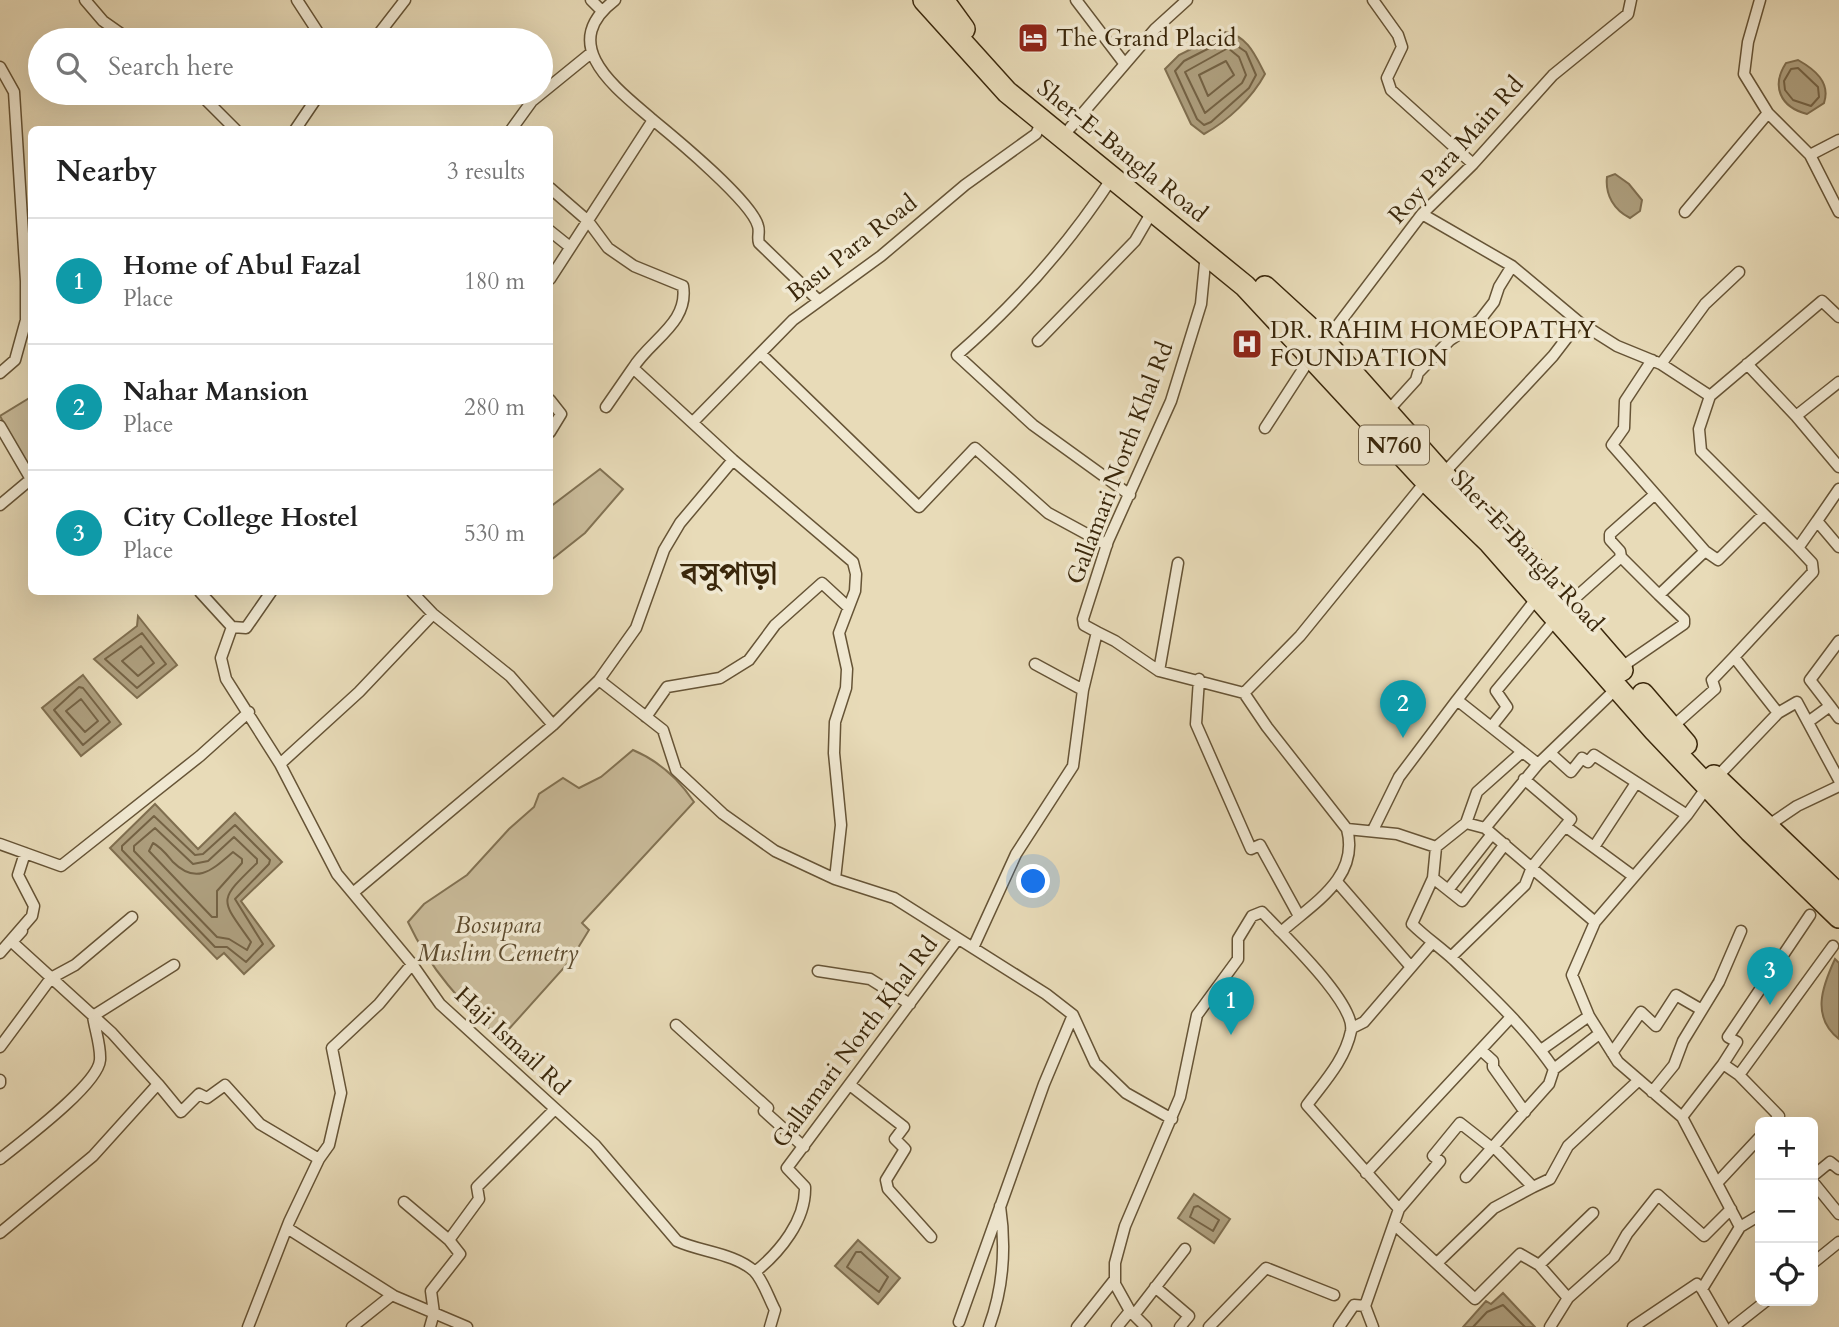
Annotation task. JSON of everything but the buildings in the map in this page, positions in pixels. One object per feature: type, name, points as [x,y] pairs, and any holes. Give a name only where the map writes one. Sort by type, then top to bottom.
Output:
[{"type":"highway","name":"Sher-E-Bangla Road","points":[[923,0],[1007,92],[1153,210],[1179,223],[1237,261],[1441,484],[1525,558],[1560,613],[1711,782],[1839,895]]},
{"type":"highway","name":"Sher-E-Bangla Road","points":[[943,0],[988,57],[1179,223],[1206,253],[1318,349],[1386,412],[1441,484],[1536,599],[1560,613]]},
{"type":"highway","name":"Sher-E-Bangla Road","points":[[1619,677],[1671,728],[1711,782]]},
{"type":"highway","name":"Sher-E-Bangla Road","points":[[1775,839],[1839,917]]},
{"type":"street","points":[[85,0],[113,28]]},
{"type":"street","points":[[297,0],[315,28]]},
{"type":"street","points":[[383,28],[405,0]]},
{"type":"street","points":[[591,0],[601,10]]},
{"type":"street","points":[[615,0],[601,10],[590,28],[591,54],[604,75],[702,160],[757,224],[759,243],[819,301]]},
{"type":"street","points":[[1076,0],[1124,63]]},
{"type":"street","points":[[1070,128],[1155,29],[1187,0]]},
{"type":"street","points":[[1373,0],[1398,35],[1402,47],[1387,78],[1391,90],[1473,164]]},
{"type":"street","name":"Roy Para Main Rd","points":[[1265,428],[1318,349],[1422,214],[1473,164],[1553,75],[1628,14],[1631,0]]},
{"type":"street","points":[[1760,0],[1748,42],[1744,74],[1768,113],[1810,155],[1839,212]]},
{"type":"street","points":[[553,84],[591,54]]},
{"type":"street","points":[[0,67],[14,92],[26,281],[26,320],[15,359],[0,373]]},
{"type":"street","points":[[211,105],[232,126]]},
{"type":"street","points":[[298,126],[312,105]]},
{"type":"street","points":[[514,126],[529,105]]},
{"type":"street","points":[[1685,212],[1768,113]]},
{"type":"street","points":[[553,274],[653,120]]},
{"type":"street","name":"Basu Para Road","points":[[694,421],[793,320],[881,256],[965,185],[1036,134],[1043,120]]},
{"type":"street","points":[[1810,155],[1839,140]]},
{"type":"street","points":[[1112,178],[1081,225],[1051,262],[996,322],[957,355],[1033,425],[1130,495]]},
{"type":"street","points":[[553,191],[587,221],[608,248],[634,266],[683,286],[685,299],[680,314],[633,368],[606,407]]},
{"type":"street","points":[[1038,341],[1135,241],[1153,210]]},
{"type":"street","points":[[1422,214],[1512,266],[1579,323],[1617,346],[1656,362],[1710,396]]},
{"type":"street","points":[[553,234],[570,247]]},
{"type":"street","name":"Gallamari North Khal Rd","points":[[973,948],[1016,855],[1073,766],[1083,690],[1097,632],[1084,625],[1083,619],[1107,545],[1171,401],[1202,304],[1206,253]]},
{"type":"street","points":[[1386,412],[1416,380],[1418,373],[1450,341],[1480,320],[1494,302],[1499,287],[1512,266]]},
{"type":"street","points":[[1739,272],[1705,304],[1625,401],[1624,428],[1612,444],[1705,551],[1718,560],[1764,514]]},
{"type":"street","points":[[1671,728],[1714,689],[1712,680],[1813,572],[1812,564],[1798,548],[1702,451],[1699,429],[1710,396],[1822,301],[1839,317]]},
{"type":"street","points":[[1244,693],[1300,636],[1381,533],[1441,484],[1579,323]]},
{"type":"street","points":[[761,354],[919,507],[975,449],[1048,513],[1107,545]]},
{"type":"street","points":[[1748,364],[1796,415],[1839,467]]},
{"type":"street","points":[[633,368],[694,421],[733,460],[853,562],[855,591],[839,633],[847,669],[846,688],[835,722],[834,753],[841,825],[835,879]]},
{"type":"street","points":[[1796,415],[1839,382]]},
{"type":"street","points":[[553,404],[561,414],[553,427]]},
{"type":"street","points":[[0,426],[28,475]]},
{"type":"street","points":[[354,892],[553,725],[600,680],[636,628],[664,550],[680,523],[733,460]]},
{"type":"street","points":[[0,505],[28,482]]},
{"type":"street","points":[[1798,548],[1839,489]]},
{"type":"street","points":[[1448,890],[1524,779],[1619,677],[1684,624],[1684,619],[1621,557],[1620,551],[1609,540],[1610,534],[1654,495]]},
{"type":"street","points":[[1817,521],[1839,547]]},
{"type":"street","points":[[1659,595],[1705,551]]},
{"type":"street","points":[[1492,726],[1507,707],[1496,691],[1560,613],[1621,557]]},
{"type":"street","points":[[1159,671],[1178,563]]},
{"type":"street","points":[[646,717],[667,687],[720,678],[749,660],[775,625],[822,583],[848,607]]},
{"type":"street","points":[[203,595],[232,627],[246,628],[269,595]]},
{"type":"street","points":[[415,595],[433,614],[510,676],[553,725]]},
{"type":"street","points":[[1373,830],[1398,777],[1536,599]]},
{"type":"street","points":[[280,764],[359,692],[433,614]]},
{"type":"street","name":"Haji Ismail Rd","points":[[232,627],[220,658],[226,678],[280,764],[337,874],[412,964],[440,1004],[595,1145],[677,1241],[694,1249],[725,1256],[755,1272]]},
{"type":"street","points":[[1097,632],[1115,640],[1159,671],[1199,679],[1244,693],[1267,727],[1347,829],[1349,849],[1338,883],[1281,932],[1278,929]]},
{"type":"street","points":[[1839,641],[1810,680],[1839,718]]},
{"type":"street","points":[[1734,657],[1778,713]]},
{"type":"street","points":[[1035,664],[1083,690]]},
{"type":"street","points":[[1199,679],[1196,724],[1251,849],[1260,845],[1299,916]]},
{"type":"street","points":[[600,680],[663,730],[676,770],[723,814],[775,851],[835,879],[894,898],[1046,994],[1073,1015],[1095,1063],[1126,1093],[1172,1119]]},
{"type":"street","points":[[1457,700],[1538,764]]},
{"type":"street","points":[[1740,1227],[1682,1117],[1612,1053],[1588,1016],[1572,975],[1595,922],[1687,815],[1711,782],[1778,713],[1797,702],[1839,780]]},
{"type":"street","points":[[1808,722],[1830,706]]},
{"type":"street","points":[[0,844],[61,866],[200,757],[249,712]]},
{"type":"street","points":[[1522,752],[1477,792],[1466,823],[1436,847],[1433,878],[1412,924],[1432,944],[1451,957],[1511,1017],[1554,1069]]},
{"type":"street","points":[[1550,753],[1571,772],[1582,758],[1588,762],[1594,755],[1687,815]]},
{"type":"street","points":[[1451,957],[1525,885],[1532,867],[1571,819],[1524,779]]},
{"type":"street","points":[[1594,847],[1636,783]]},
{"type":"street","points":[[1775,839],[1797,806],[1839,786]]},
{"type":"street","points":[[1466,823],[1488,831],[1505,844],[1595,922]]},
{"type":"street","points":[[1565,826],[1633,876]]},
{"type":"street","points":[[1347,829],[1397,834],[1436,847]]},
{"type":"street","points":[[1433,878],[1462,901],[1505,844]]},
{"type":"street","points":[[25,853],[18,875],[34,906],[32,916],[12,942],[130,1051],[181,1112],[199,1094],[207,1098],[225,1085],[260,1124],[319,1159]]},
{"type":"street","points":[[1338,883],[1411,967]]},
{"type":"street","points":[[1146,1327],[1132,1313],[1115,1279],[1115,1263],[1125,1226],[1172,1119],[1187,1075],[1197,1015],[1238,960],[1238,939],[1252,916],[1262,912],[1341,1000],[1352,1028],[1342,1057],[1307,1105],[1399,1209]]},
{"type":"street","points":[[1682,1117],[1737,1042],[1728,1037],[1810,915]]},
{"type":"street","points":[[0,1047],[51,978],[75,965],[132,917]]},
{"type":"street","points":[[0,953],[22,931]]},
{"type":"street","points":[[1652,1092],[1674,1065],[1683,1041],[1720,982],[1741,932]]},
{"type":"street","name":"Gallamari North Khal Rd","points":[[755,1272],[791,1232],[805,1203],[805,1187],[788,1168],[957,940]]},
{"type":"street","points":[[1352,1028],[1364,1022],[1432,944]]},
{"type":"street","points":[[1739,1075],[1833,946]]},
{"type":"street","points":[[248,1327],[286,1228],[319,1159],[329,1146],[341,1093],[332,1048],[379,1003],[412,964]]},
{"type":"street","points":[[93,1016],[174,965]]},
{"type":"street","points":[[818,971],[870,979],[910,1004]]},
{"type":"street","points":[[1612,1053],[1641,1013],[1656,1026],[1676,995],[1702,1010]]},
{"type":"street","points":[[959,1322],[1000,1204],[1073,1015]]},
{"type":"street","points":[[0,1159],[58,1111],[95,1074],[100,1059],[93,1016]]},
{"type":"street","points":[[1541,1050],[1588,1016]]},
{"type":"street","points":[[1366,1173],[1511,1017]]},
{"type":"street","points":[[676,1024],[768,1108],[764,1111],[804,1147]]},
{"type":"street","points":[[1466,1177],[1549,1084],[1554,1069],[1599,1034]]},
{"type":"street","points":[[1481,1050],[1493,1061],[1493,1067],[1525,1112]]},
{"type":"street","points":[[1723,1064],[1739,1075],[1778,1117]]},
{"type":"street","points":[[1437,1263],[1494,1208],[1550,1179],[1568,1146],[1639,1080]]},
{"type":"street","points":[[0,1233],[93,1156],[158,1083]]},
{"type":"street","points":[[850,1085],[904,1127],[895,1139],[905,1149],[886,1180],[888,1189],[932,1237]]},
{"type":"street","points":[[449,1240],[479,1199],[477,1187],[555,1109]]},
{"type":"street","points":[[1373,1327],[1365,1306],[1399,1209],[1440,1161],[1433,1156],[1460,1123],[1493,1147],[1533,1187]]},
{"type":"street","points":[[1717,1183],[1755,1142]]},
{"type":"street","points":[[1818,1173],[1836,1162]]},
{"type":"street","points":[[1818,1188],[1839,1214]]},
{"type":"street","points":[[1550,1327],[1568,1298],[1614,1257],[1627,1234],[1658,1195],[1704,1236],[1731,1209]]},
{"type":"street","points":[[404,1202],[449,1240],[460,1254],[431,1291],[433,1313],[430,1327]]},
{"type":"street","points":[[989,1327],[1001,1281],[1003,1228],[1000,1204]]},
{"type":"street","points":[[1539,1265],[1593,1213]]},
{"type":"street","points":[[1702,1289],[1740,1227],[1755,1218]]},
{"type":"street","points":[[1395,1225],[1475,1298],[1520,1254],[1539,1265],[1568,1298]]},
{"type":"street","points":[[286,1228],[392,1295],[467,1327]]},
{"type":"street","points":[[1818,1259],[1839,1242]]},
{"type":"street","points":[[1117,1327],[1155,1287],[1185,1249]]},
{"type":"street","points":[[1209,1327],[1266,1268],[1334,1295]]},
{"type":"street","points":[[755,1272],[775,1310],[770,1327]]},
{"type":"street","points":[[1077,1327],[1115,1279]]},
{"type":"street","points":[[1633,1327],[1697,1284],[1724,1327]]},
{"type":"street","points":[[1155,1287],[1189,1316],[1180,1327]]},
{"type":"street","points":[[352,1327],[392,1295]]},
{"type":"street","points":[[1339,1327],[1354,1305],[1365,1306]]},
{"type":"street","points":[[1733,1327],[1760,1306]]},
{"type":"green space","points":[[28,399],[28,467],[0,416]]},
{"type":"green space","points":[[600,469],[623,489],[585,533],[553,558],[553,505]]},
{"type":"green space","name":"Bosupara Muslim Cemetry","points":[[633,750],[667,771],[694,802],[582,923],[589,930],[570,961],[500,1039],[448,985],[427,956],[408,922],[424,904],[467,875],[509,829],[534,807],[539,794],[563,778],[579,788],[601,777]]},
{"type":"water","points":[[1225,32],[1245,42],[1265,74],[1239,108],[1204,134],[1191,124],[1165,69],[1179,55]]},
{"type":"water","points":[[1798,60],[1820,77],[1826,95],[1824,103],[1807,114],[1790,106],[1779,87],[1781,72],[1786,63]]},
{"type":"water","points":[[1615,174],[1629,184],[1642,200],[1640,211],[1630,218],[1615,206],[1609,196],[1607,177]]},
{"type":"water","points":[[138,616],[177,665],[137,698],[94,659],[137,626]]},
{"type":"water","points":[[83,675],[121,724],[81,756],[42,708]]},
{"type":"water","points":[[155,804],[198,849],[235,813],[282,862],[241,901],[274,946],[244,974],[224,953],[217,959],[110,848]]},
{"type":"water","points":[[1835,959],[1839,963],[1839,1039],[1830,1030],[1822,1011],[1823,991]]},
{"type":"water","points":[[1194,1194],[1230,1219],[1214,1243],[1178,1218]]},
{"type":"water","points":[[858,1240],[900,1278],[878,1304],[835,1266]]},
{"type":"water","points":[[1503,1293],[1535,1327],[1463,1327],[1486,1301],[1491,1304]]},
{"type":"place","name":"The Grand Placid","points":[[1033,38]]},
{"type":"place","name":"DR. RAHIM HOMEOPATHY FOUNDATION","points":[[1247,344]]},
{"type":"place","name":"Nahar Mansion","points":[[1403,738]]},
{"type":"place","name":"City College Hostel","points":[[1770,1005]]},
{"type":"place","name":"Home of Abul Fazal","points":[[1231,1035]]},
{"type":"district","name":"বসুপাড়া","points":[[729,574]]}]
